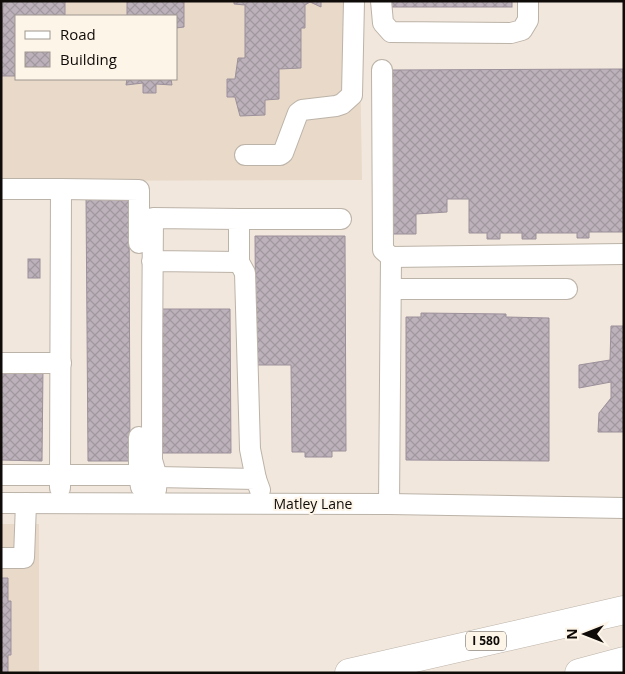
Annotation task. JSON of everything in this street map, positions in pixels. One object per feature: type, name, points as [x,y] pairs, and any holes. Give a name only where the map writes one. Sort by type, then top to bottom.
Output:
[{"type":"highway","name":"I 580","points":[[349,673],[624,610]]},
{"type":"highway","points":[[579,673],[624,662]]},
{"type":"street","points":[[245,155],[280,155],[283,153],[298,113],[302,110],[342,104],[352,95],[354,1]]},
{"type":"street","points":[[381,1],[383,23],[391,32],[511,33],[522,30],[528,20],[528,1]]},
{"type":"street","points":[[382,70],[383,250],[391,257],[624,254]]},
{"type":"street","points":[[1,189],[139,190],[149,503]]},
{"type":"street","points":[[59,503],[61,190]]},
{"type":"street","points":[[148,476],[152,460],[153,218],[341,219]]},
{"type":"street","points":[[239,219],[239,262],[245,273],[250,449],[256,479],[264,504]]},
{"type":"street","points":[[389,504],[391,257]]},
{"type":"street","points":[[152,261],[239,262]]},
{"type":"street","points":[[391,289],[567,289]]},
{"type":"street","points":[[1,363],[60,363]]},
{"type":"street","points":[[1,475],[256,479]]},
{"type":"street","name":"Matley Lane","points":[[1,503],[389,504],[624,508]]},
{"type":"street","points":[[1,558],[24,558],[26,503]]},
{"type":"shaded area","points":[[1,1],[359,1],[362,180],[1,181]]},
{"type":"shaded area","points":[[1,524],[39,524],[39,673],[1,673]]},
{"type":"building","points":[[3,1],[65,1],[65,15],[15,15],[15,76],[1,76]]},
{"type":"building","points":[[127,1],[184,1],[184,27],[178,28],[178,15],[127,15]]},
{"type":"building","points":[[234,1],[321,1],[321,7],[310,2],[305,5],[305,28],[301,28],[301,68],[279,69],[279,99],[265,100],[265,115],[240,116],[235,97],[227,97],[227,79],[235,79],[238,58],[245,58],[245,5],[234,4]]},
{"type":"building","points":[[388,1],[512,1],[512,7],[388,7]]},
{"type":"building","points":[[623,69],[624,232],[589,232],[589,238],[577,238],[577,233],[536,233],[536,239],[522,239],[522,233],[500,233],[500,239],[487,239],[487,233],[469,233],[469,199],[447,199],[447,212],[416,214],[416,234],[390,234],[390,70]]},
{"type":"building","points":[[127,80],[171,80],[172,85],[156,84],[156,93],[143,93],[143,83],[126,85]]},
{"type":"building","points":[[86,195],[129,195],[130,461],[88,461]]},
{"type":"building","points":[[255,236],[345,236],[346,451],[332,451],[332,457],[305,457],[305,452],[292,452],[291,365],[256,365]]},
{"type":"building","points":[[28,259],[40,259],[40,278],[28,278]]},
{"type":"building","points":[[159,309],[230,309],[231,453],[159,453]]},
{"type":"building","points":[[421,313],[506,314],[506,317],[549,318],[549,461],[406,460],[406,317],[421,317]]},
{"type":"building","points":[[611,326],[624,326],[624,432],[598,432],[599,413],[611,398],[611,382],[579,388],[579,365],[610,360]]},
{"type":"building","points":[[1,368],[43,368],[42,461],[1,460]]},
{"type":"building","points":[[1,578],[8,578],[8,601],[11,601],[11,655],[8,655],[8,673],[1,673]]}]
